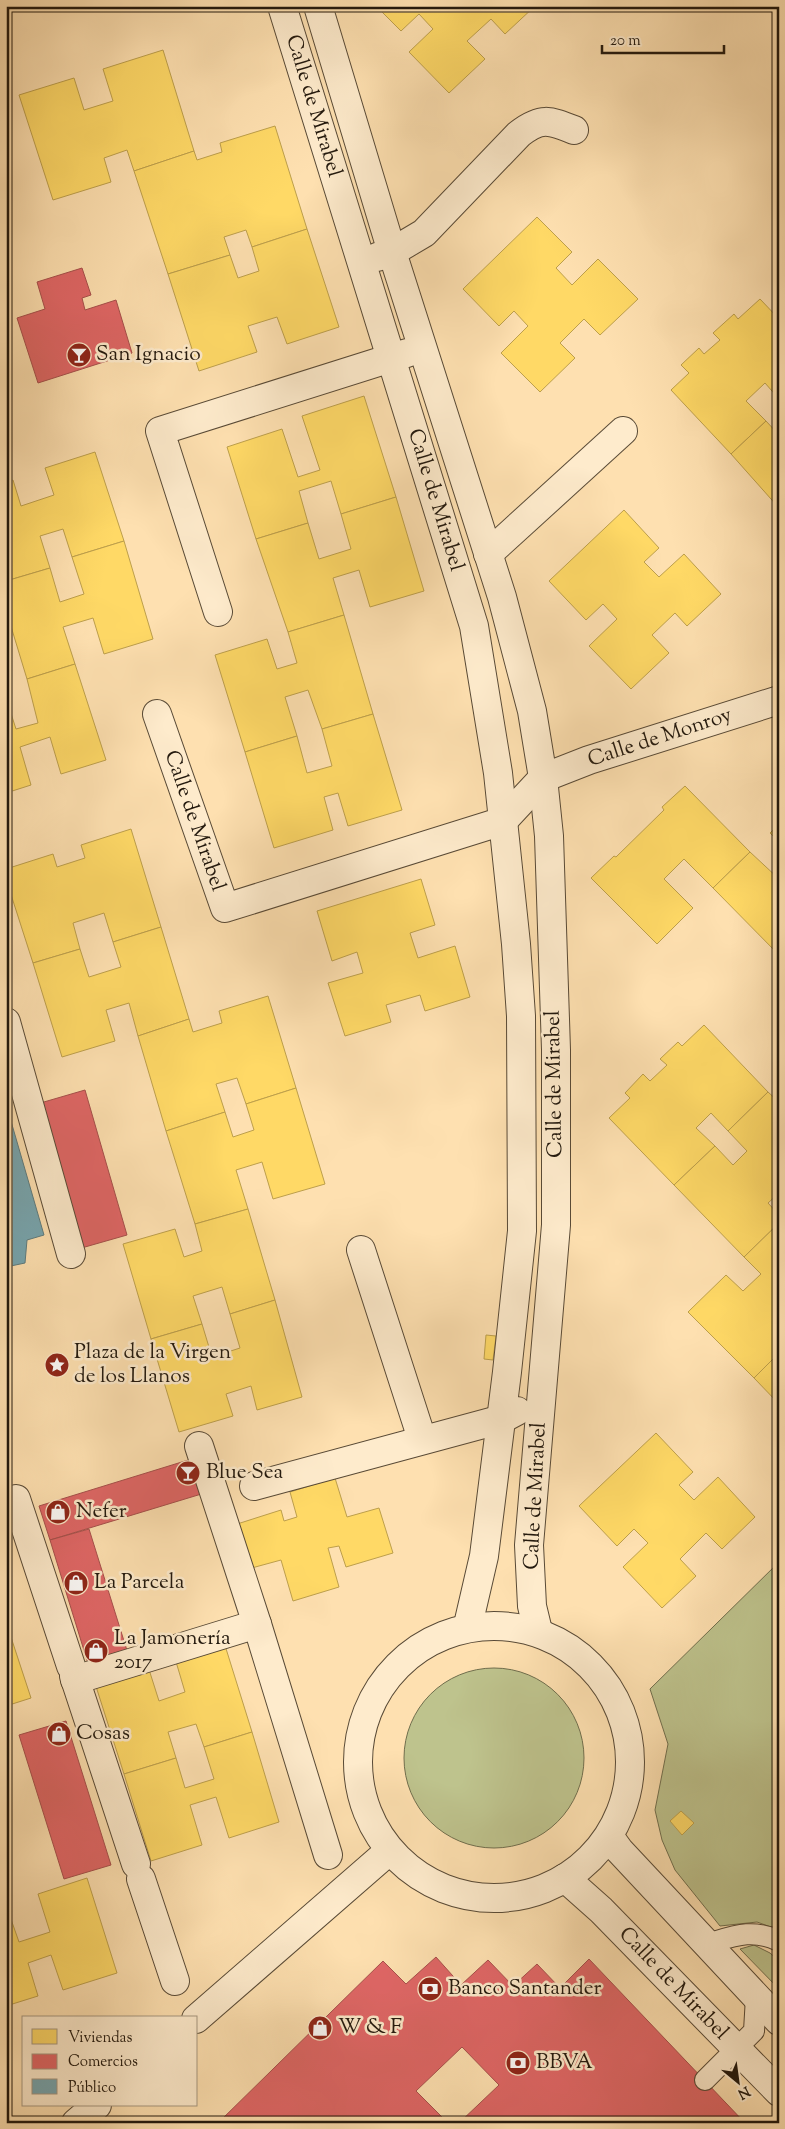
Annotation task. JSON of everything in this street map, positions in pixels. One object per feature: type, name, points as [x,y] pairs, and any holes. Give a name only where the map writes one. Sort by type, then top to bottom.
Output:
[{"type":"street","name":"Calle de Mirabel","points":[[282,6],[474,626],[490,719],[503,821],[521,1016],[522,1231],[502,1419],[484,1556],[468,1625]]},
{"type":"street","name":"Calle de Mirabel","points":[[318,6],[392,252],[502,597],[532,711],[543,778],[548,836],[557,1110],[556,1225],[529,1545],[532,1606],[538,1631]]},
{"type":"street","points":[[361,262],[392,252],[424,234],[519,134],[530,126],[541,121],[551,121],[574,130]]},
{"type":"street","points":[[218,612],[160,431],[423,348]]},
{"type":"street","name":"Calle de Mirabel","points":[[488,554],[623,431]]},
{"type":"street","name":"Calle de Monroy","points":[[543,778],[590,760],[779,700]]},
{"type":"street","name":"Calle de Mirabel","points":[[157,714],[225,908],[503,821],[543,778]]},
{"type":"street","points":[[6,1022],[71,1254]]},
{"type":"street","points":[[361,1250],[422,1439]]},
{"type":"street","name":"Calle de Mirabel","points":[[254,1486],[422,1439],[502,1419],[518,1411],[542,1390]]},
{"type":"street","points":[[199,1446],[257,1624],[328,1855]]},
{"type":"street","points":[[16,1499],[175,1981]]},
{"type":"street","points":[[73,1674],[257,1624]]},
{"type":"street","points":[[507,1624],[538,1631],[552,1638],[588,1663],[616,1700],[630,1758],[627,1797],[609,1836],[590,1861],[566,1878],[536,1892],[492,1899],[442,1889],[389,1851],[368,1818],[356,1768],[365,1714],[398,1663],[448,1632],[468,1625],[507,1624]]},
{"type":"street","points":[[609,1836],[618,1850],[779,2021]]},
{"type":"street","points":[[198,2017],[389,1851]]},
{"type":"street","name":"Calle de Mirabel","points":[[566,1878],[741,2041],[779,2092]]},
{"type":"street","points":[[76,2123],[95,2106]]},
{"type":"lane","points":[[707,1944],[737,1935],[764,1934],[779,1941]]},
{"type":"lane","points":[[741,2041],[756,1997]]},
{"type":"lane","points":[[702,2077],[741,2041],[766,2028],[779,2029]]},
{"type":"green space","points":[[779,1562],[779,1930],[757,1922],[720,1926],[675,1870],[662,1840],[655,1810],[668,1744],[650,1689]]},
{"type":"green space","points":[[494,1668],[512,1670],[528,1675],[544,1683],[563,1701],[569,1708],[580,1732],[584,1758],[582,1776],[577,1792],[569,1808],[551,1827],[544,1833],[520,1844],[494,1848],[476,1846],[460,1841],[444,1833],[425,1815],[419,1808],[408,1784],[404,1758],[406,1740],[411,1724],[419,1708],[437,1689],[444,1683],[468,1672]]},
{"type":"green space","points":[[754,1945],[770,1953],[779,1961],[779,1989],[740,1949]]},
{"type":"building: Viviendas","points":[[376,6],[535,6],[505,34],[491,19],[467,41],[485,59],[449,93],[409,52],[433,29],[419,14],[401,31]]},
{"type":"building: Viviendas","points":[[163,50],[194,151],[134,171],[127,150],[104,158],[111,182],[53,200],[19,95],[74,78],[84,110],[113,101],[103,69]]},
{"type":"building: Viviendas","points":[[275,126],[307,229],[252,247],[246,230],[224,237],[230,255],[168,274],[134,171],[194,151],[197,160],[222,152],[220,143]]},
{"type":"building: Viviendas","points":[[537,217],[572,252],[556,268],[572,285],[598,259],[638,299],[600,335],[584,319],[560,343],[575,358],[540,392],[501,353],[528,326],[514,311],[499,326],[463,289]]},
{"type":"building: Viviendas","points":[[307,229],[339,327],[287,344],[277,317],[248,326],[257,352],[199,371],[168,274],[230,255],[238,278],[259,271],[252,247]]},
{"type":"building: Viviendas","points":[[760,299],[779,319],[779,399],[765,383],[746,401],[766,421],[731,454],[671,390],[689,373],[681,365],[699,348],[704,354],[720,340],[713,333],[734,314],[738,319]]},
{"type":"building: Viviendas","points":[[364,396],[396,497],[341,514],[331,481],[299,491],[308,523],[256,539],[227,447],[282,429],[298,477],[320,470],[302,416]]},
{"type":"building: Viviendas","points":[[766,421],[779,435],[779,508],[731,454]]},
{"type":"building: Viviendas","points":[[95,452],[124,541],[72,557],[63,529],[40,536],[50,568],[6,581],[6,482],[13,480],[21,506],[54,495],[45,468]]},
{"type":"building: Viviendas","points":[[396,497],[424,591],[370,607],[359,570],[333,578],[344,615],[288,632],[256,539],[308,523],[319,559],[351,549],[341,514]]},
{"type":"building: Viviendas","points":[[624,510],[659,548],[644,562],[659,577],[684,554],[721,594],[687,626],[675,613],[652,635],[669,653],[631,689],[589,646],[617,619],[603,604],[586,620],[549,581]]},
{"type":"building: Viviendas","points":[[124,541],[153,639],[104,654],[93,618],[63,627],[75,664],[27,679],[6,610],[6,581],[50,568],[60,602],[84,594],[72,557]]},
{"type":"building: Viviendas","points":[[344,615],[373,714],[322,729],[308,690],[285,697],[297,736],[245,752],[215,655],[267,639],[277,669],[297,663],[288,632]]},
{"type":"building: Viviendas","points":[[75,664],[106,760],[61,774],[50,737],[20,747],[31,785],[6,793],[6,698],[16,729],[38,723],[27,679]]},
{"type":"building: Viviendas","points":[[373,714],[402,810],[348,826],[338,793],[324,797],[333,830],[274,848],[245,752],[297,736],[307,773],[332,766],[322,729]]},
{"type":"building: Viviendas","points":[[685,786],[750,852],[713,888],[684,859],[664,879],[693,908],[657,944],[591,878],[614,856],[616,857],[664,810],[662,807]]},
{"type":"building: Viviendas","points":[[779,824],[779,842],[770,833]]},
{"type":"building: Viviendas","points":[[131,829],[161,927],[113,942],[104,913],[73,923],[80,949],[33,963],[6,879],[6,869],[53,854],[57,867],[85,858],[81,845]]},
{"type":"building: Viviendas","points":[[750,852],[779,879],[779,955],[713,888]]},
{"type":"building: Viviendas","points":[[421,879],[435,925],[410,933],[418,958],[455,946],[470,997],[425,1011],[420,995],[386,1005],[391,1022],[345,1036],[328,983],[363,973],[357,952],[332,961],[317,911]]},
{"type":"building: Viviendas","points":[[161,927],[189,1019],[138,1036],[129,1003],[106,1010],[115,1041],[62,1057],[33,963],[80,949],[89,977],[121,967],[113,942]]},
{"type":"building: Viviendas","points":[[268,996],[296,1088],[246,1104],[237,1078],[216,1084],[225,1112],[166,1131],[138,1036],[189,1019],[193,1032],[222,1023],[219,1011]]},
{"type":"building: Viviendas","points":[[704,1025],[768,1092],[728,1131],[711,1113],[696,1128],[715,1146],[674,1185],[609,1118],[630,1098],[625,1093],[643,1074],[650,1081],[667,1065],[660,1059],[678,1042],[682,1046]]},
{"type":"building: Viviendas","points":[[296,1088],[325,1184],[273,1199],[262,1162],[236,1170],[248,1209],[195,1224],[166,1131],[225,1112],[233,1137],[254,1130],[246,1104]]},
{"type":"building: Viviendas","points":[[768,1092],[779,1102],[779,1193],[768,1203],[779,1215],[779,1223],[744,1257],[674,1185],[715,1146],[733,1165],[747,1151],[728,1131]]},
{"type":"building: Viviendas","points":[[248,1209],[275,1300],[230,1314],[222,1287],[193,1296],[202,1324],[151,1339],[123,1244],[175,1229],[184,1257],[202,1251],[195,1224]]},
{"type":"building: Viviendas","points":[[779,1223],[779,1353],[754,1378],[688,1312],[726,1275],[743,1291],[761,1274],[744,1257]]},
{"type":"building: Viviendas","points":[[275,1300],[302,1397],[257,1410],[251,1386],[226,1394],[233,1416],[179,1432],[151,1339],[202,1324],[212,1357],[240,1348],[230,1314]]},
{"type":"building: Viviendas","points":[[486,1335],[496,1336],[493,1360],[484,1359]]},
{"type":"building: Viviendas","points":[[779,1353],[779,1404],[754,1378]]},
{"type":"building: Viviendas","points":[[656,1433],[693,1472],[679,1485],[694,1500],[718,1477],[755,1517],[722,1549],[706,1533],[680,1559],[696,1576],[662,1608],[623,1567],[648,1543],[634,1529],[617,1546],[579,1506]]},
{"type":"building: Viviendas","points":[[335,1478],[347,1517],[379,1508],[393,1553],[346,1567],[339,1546],[328,1548],[339,1587],[293,1601],[281,1560],[248,1569],[234,1525],[281,1510],[284,1521],[297,1517],[290,1492]]},
{"type":"building: Viviendas","points":[[6,1622],[31,1698],[6,1706]]},
{"type":"building: Viviendas","points":[[223,1639],[252,1732],[204,1747],[196,1724],[168,1732],[176,1758],[124,1774],[93,1677],[146,1660],[159,1701],[185,1692],[174,1655]]},
{"type":"building: Viviendas","points":[[252,1732],[279,1822],[229,1838],[216,1797],[190,1805],[202,1845],[151,1861],[124,1774],[176,1758],[185,1788],[214,1779],[204,1747]]},
{"type":"building: Viviendas","points":[[681,1811],[694,1823],[682,1835],[670,1821]]},
{"type":"building: Viviendas","points":[[87,1878],[117,1973],[63,1990],[51,1955],[28,1963],[38,1996],[6,2006],[6,1905],[19,1942],[50,1932],[38,1894]]},
{"type":"building: Comercios","points":[[82,268],[91,295],[82,298],[85,310],[116,300],[132,353],[38,383],[17,318],[45,309],[37,282]]},
{"type":"building: Comercios","points":[[85,1090],[127,1235],[78,1249],[37,1104]]},
{"type":"building: Comercios","points":[[198,1457],[208,1492],[50,1540],[39,1506]]},
{"type":"building: Comercios","points":[[89,1529],[129,1657],[90,1670],[50,1540]]},
{"type":"building: Comercios","points":[[66,1721],[111,1865],[64,1879],[19,1735]]},
{"type":"building: Comercios","points":[[436,1957],[461,1985],[488,1960],[513,1986],[537,1964],[560,1988],[589,1959],[745,2123],[459,2123],[499,2085],[462,2047],[416,2091],[448,2123],[218,2123],[383,1961],[406,1984]]},
{"type":"building: Público","points":[[6,1104],[44,1235],[27,1240],[25,1263],[6,1267]]},
{"type":"place","name":"San Ignacio","points":[[79,355]]},
{"type":"place","name":"Plaza de la Virgen de los Llanos","points":[[57,1365]]},
{"type":"place","name":"Blue Sea","points":[[188,1473]]},
{"type":"place","name":"Nefer","points":[[58,1512]]},
{"type":"place","name":"La Parcela","points":[[76,1583]]},
{"type":"place","name":"La Jamonería 2017","points":[[96,1651]]},
{"type":"place","name":"Cosas","points":[[59,1734]]},
{"type":"place","name":"Banco Santander","points":[[430,1989]]},
{"type":"place","name":"W & F","points":[[320,2028]]},
{"type":"place","name":"BBVA","points":[[518,2063]]}]
